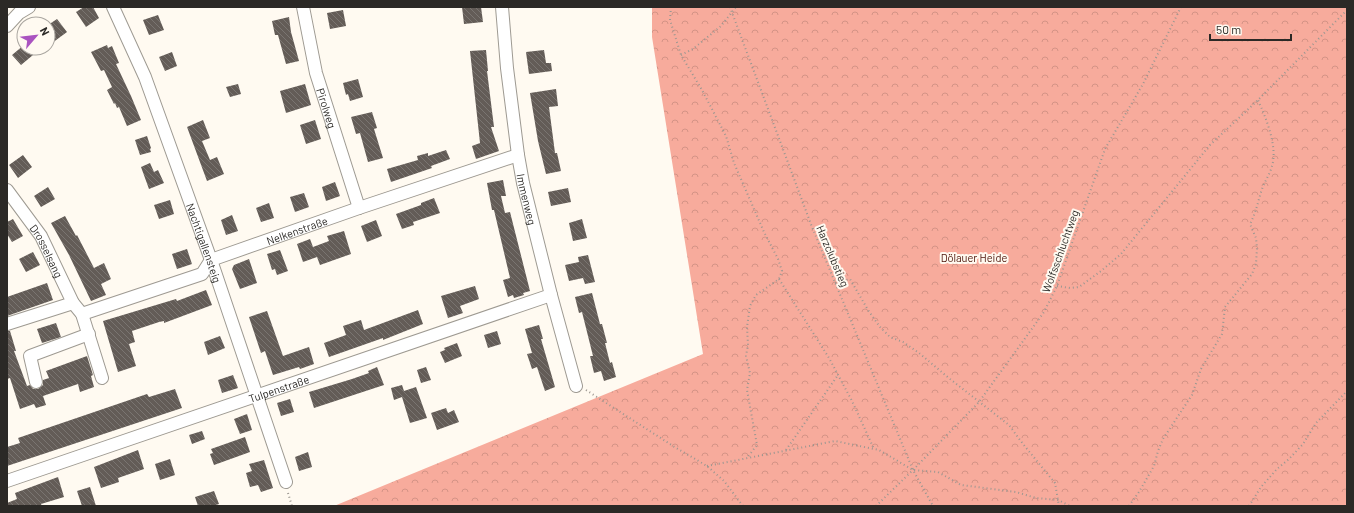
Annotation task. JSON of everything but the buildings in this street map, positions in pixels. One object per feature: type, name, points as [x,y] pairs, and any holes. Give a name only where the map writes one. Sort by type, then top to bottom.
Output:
[{"type":"street","points":[[7,26],[19,13],[29,7]]},
{"type":"street","name":"Nachtigallensteig","points":[[114,7],[145,77],[211,260],[286,482]]},
{"type":"street","name":"Pirolweg","points":[[303,7],[316,74],[359,208]]},
{"type":"street","name":"Immenweg","points":[[502,7],[507,68],[523,183],[551,295],[576,386]]},
{"type":"street","name":"Nelkenstraße","points":[[211,260],[359,208],[518,155]]},
{"type":"street","name":"Drosselsang","points":[[7,190],[41,236],[73,303],[82,314],[102,378]]},
{"type":"street","points":[[82,314],[202,274],[211,260]]},
{"type":"street","name":"Tulpenstraße","points":[[7,481],[551,295]]},
{"type":"street","points":[[7,324],[73,303]]},
{"type":"street","points":[[36,382],[30,356],[89,334]]},
{"type":"path","points":[[671,7],[670,20],[681,55],[702,90],[726,136],[734,163],[764,232],[778,259],[782,271],[779,280],[756,294],[750,306],[747,327],[748,345],[746,356],[750,373],[747,390],[756,445],[747,458]]},
{"type":"path","name":"Harzclubstieg","points":[[730,7],[812,227],[913,470],[933,506]]},
{"type":"path","points":[[681,55],[694,49],[721,26],[736,7]]},
{"type":"path","name":"Wolfsschluchtweg","points":[[876,506],[913,470],[978,402],[1044,312],[1057,286],[1105,149],[1143,84],[1182,7]]},
{"type":"path","points":[[1057,286],[1070,288],[1078,287],[1101,271],[1121,254],[1210,145],[1258,100],[1346,9]]},
{"type":"path","points":[[1130,506],[1154,466],[1163,439],[1192,395],[1201,369],[1222,334],[1225,307],[1249,279],[1256,264],[1256,238],[1250,224],[1256,212],[1262,190],[1273,164],[1272,136],[1258,100]]},
{"type":"path","points":[[835,282],[850,279],[868,310],[880,327],[890,337],[903,342],[919,353],[978,402],[1009,425],[1055,483],[1059,506]]},
{"type":"path","points":[[779,280],[829,358],[852,401],[874,449]]},
{"type":"path","points":[[785,451],[838,375]]},
{"type":"path","points":[[576,386],[589,391],[673,446],[707,466],[724,481],[743,506]]},
{"type":"path","points":[[1249,506],[1261,487],[1303,444],[1316,423],[1347,391]]},
{"type":"path","points":[[707,466],[835,441],[880,450],[913,470],[938,472],[961,485],[1016,492],[1036,498],[1058,500],[1070,506]]},
{"type":"green space","name":"Dölauer Heide","points":[[652,7],[1347,7],[1347,506],[334,506],[703,354],[652,37]]}]
